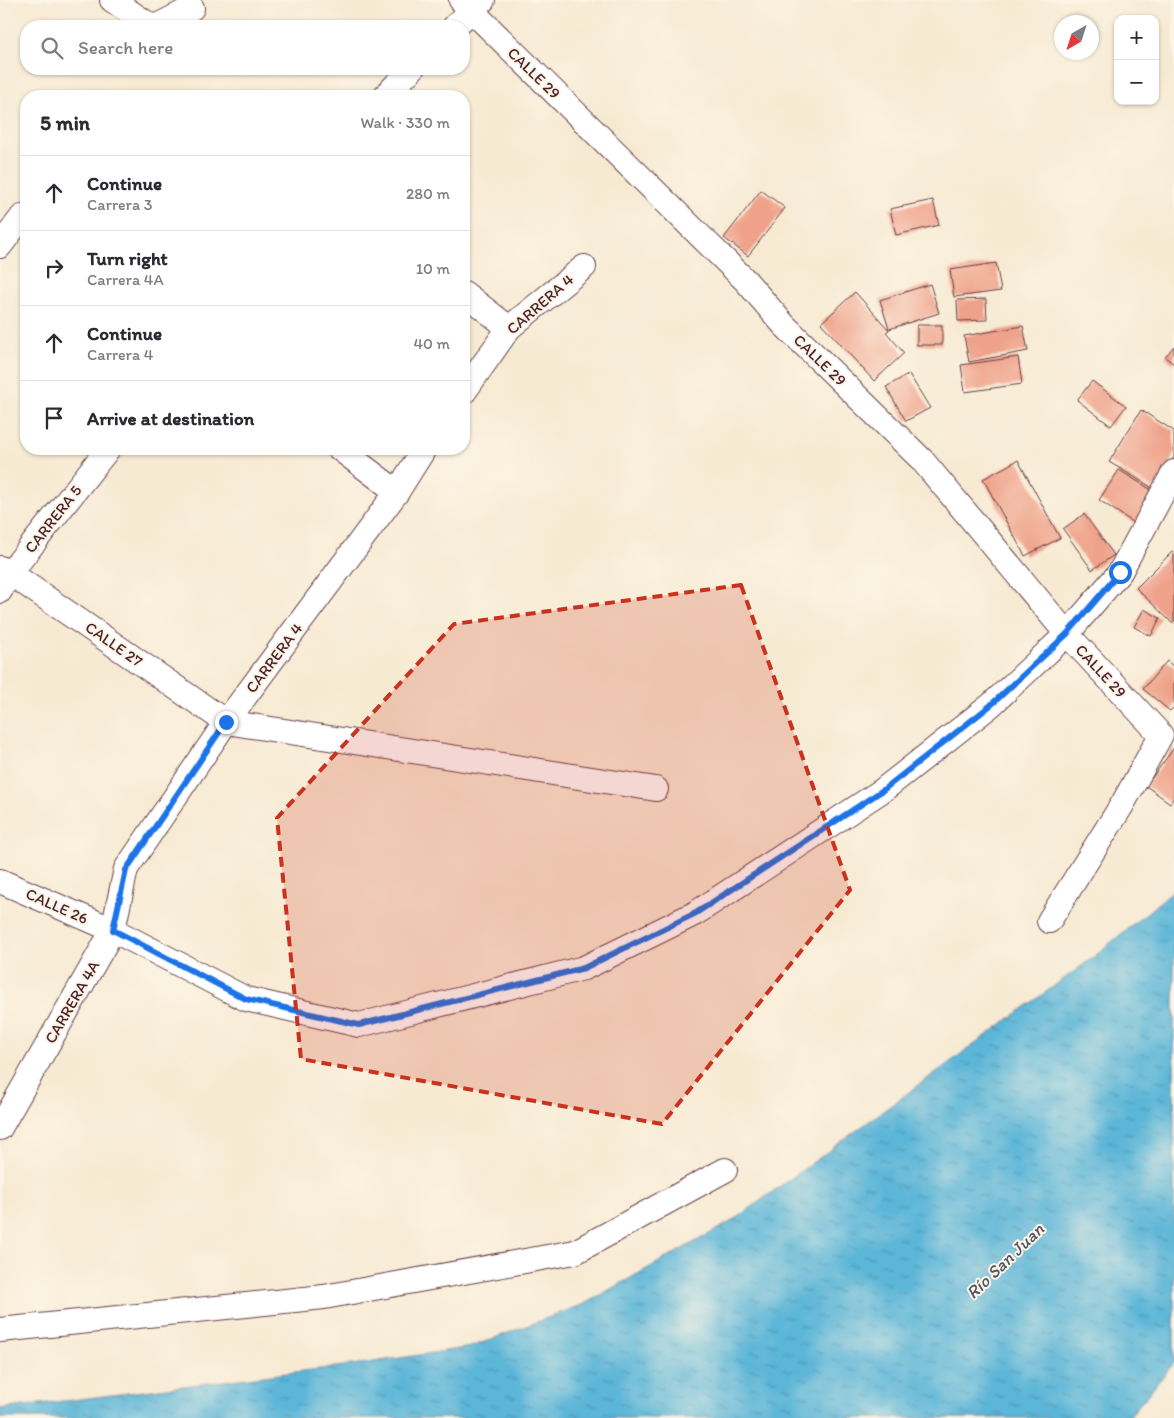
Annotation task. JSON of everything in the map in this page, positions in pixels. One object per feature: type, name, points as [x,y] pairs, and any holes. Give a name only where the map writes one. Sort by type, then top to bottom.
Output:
[{"type":"street","points":[[112,0],[142,20]]},
{"type":"street","points":[[169,20],[192,8]]},
{"type":"street","name":"CALLE 29","points":[[467,9],[739,274],[784,325],[922,460],[1067,634],[1161,736],[1122,805],[1049,921]]},
{"type":"street","points":[[391,90],[406,75]]},
{"type":"street","points":[[0,246],[20,224]]},
{"type":"street","name":"CARRERA 4","points":[[470,383],[509,328],[584,267]]},
{"type":"street","points":[[470,298],[509,328]]},
{"type":"street","name":"CARRERA 5","points":[[3,577],[103,455]]},
{"type":"street","points":[[348,455],[397,492]]},
{"type":"street","name":"CARRERA 4","points":[[126,870],[226,722],[397,492],[420,455]]},
{"type":"street","name":"CALLE 26","points":[[0,881],[113,930],[246,999],[359,1025],[584,968],[696,913],[883,790],[991,705],[1067,634],[1120,572],[1174,472]]},
{"type":"street","name":"CALLE 27","points":[[3,577],[226,722]]},
{"type":"street","points":[[226,722],[656,789]]},
{"type":"street","name":"CARRERA 4A","points":[[0,1128],[113,930],[126,870]]},
{"type":"street","points":[[0,1330],[324,1297],[575,1252],[725,1170]]},
{"type":"highlighted area","points":[[741,585],[850,890],[662,1124],[301,1059],[277,818],[454,624]]},
{"type":"water","name":"Río San Juan","points":[[1174,890],[1174,1363],[1128,1418],[0,1418],[0,1409],[367,1363],[471,1347],[584,1304],[734,1220],[1091,959]]},
{"type":"building","points":[[761,190],[785,208],[748,256],[724,238]]},
{"type":"building","points":[[933,200],[939,225],[896,235],[890,209]]},
{"type":"building","points":[[996,263],[1001,291],[954,297],[950,270]]},
{"type":"building","points":[[930,284],[939,313],[889,329],[880,300]]},
{"type":"building","points":[[855,292],[889,330],[886,332],[904,353],[874,381],[821,323]]},
{"type":"building","points":[[986,299],[987,320],[958,321],[957,300]]},
{"type":"building","points":[[917,325],[942,325],[942,345],[917,345]]},
{"type":"building","points":[[1023,326],[1028,351],[969,362],[964,336]]},
{"type":"building","points":[[1174,346],[1174,364],[1165,357]]},
{"type":"building","points":[[1018,357],[1022,384],[965,392],[961,365]]},
{"type":"building","points":[[909,374],[930,408],[906,421],[886,387]]},
{"type":"building","points":[[1092,381],[1126,406],[1111,426],[1077,400]]},
{"type":"building","points":[[1141,410],[1174,431],[1174,457],[1154,489],[1109,462]]},
{"type":"building","points":[[1018,460],[1060,538],[1025,556],[983,479]]},
{"type":"building","points":[[1119,470],[1158,494],[1137,525],[1099,500]]},
{"type":"building","points":[[1084,514],[1114,555],[1092,570],[1063,529]]},
{"type":"building","points":[[1172,552],[1174,554],[1174,621],[1172,623],[1136,588]]},
{"type":"building","points":[[1144,609],[1160,618],[1151,636],[1134,627]]},
{"type":"building","points":[[1167,661],[1174,667],[1174,707],[1170,711],[1143,689]]},
{"type":"building","points":[[1174,748],[1174,798],[1170,803],[1146,786]]},
{"type":"route","points":[[226,722],[126,870],[113,930],[246,999],[359,1025],[584,968],[696,913],[883,790],[991,705],[1067,634],[1120,572]]}]
